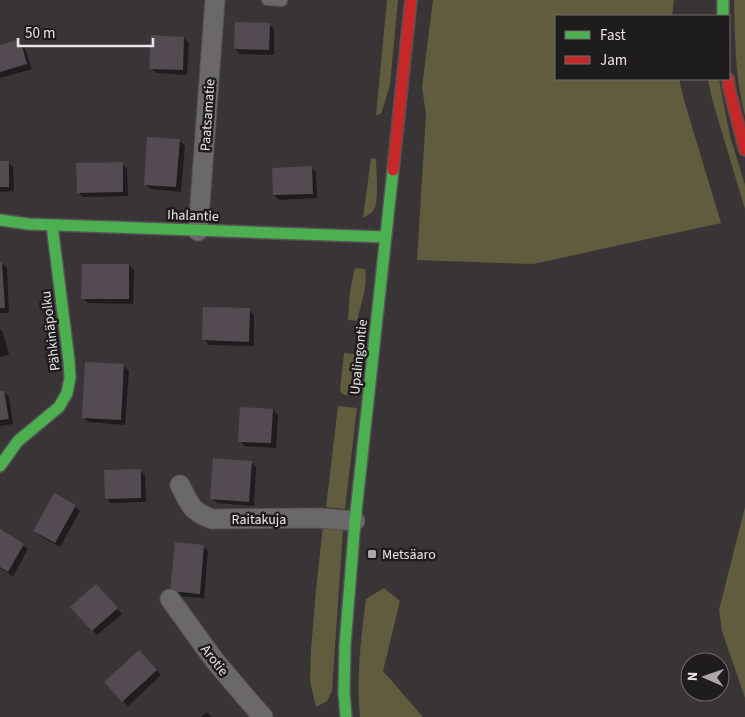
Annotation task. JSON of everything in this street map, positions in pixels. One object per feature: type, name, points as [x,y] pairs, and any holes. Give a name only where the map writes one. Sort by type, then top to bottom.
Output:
[{"type":"street","name":"Paatsamatie","points":[[198,231],[215,0]]},
{"type":"street","name":"Upalingontie","points":[[343,716],[345,645],[355,520],[411,0]]},
{"type":"street","points":[[723,0],[723,15]]},
{"type":"street","points":[[728,80],[745,150]]},
{"type":"street","name":"Ihalantie","points":[[0,220],[28,224],[386,237]]},
{"type":"street","name":"Pähkinäpolku","points":[[0,466],[18,441],[59,407],[67,393],[70,378],[69,361],[52,225]]},
{"type":"street","name":"Raitakuja","points":[[180,485],[190,505],[199,514],[212,519],[320,518],[355,520]]},
{"type":"street","name":"Arotie","points":[[170,600],[215,661],[263,717]]},
{"type":"lane","points":[[267,0],[282,0]]},
{"type":"shaded area","points":[[387,0],[398,0],[390,85],[381,114],[376,115]]},
{"type":"shaded area","points":[[433,0],[674,0],[672,15],[555,15],[555,80],[679,80],[721,223],[533,264],[417,260],[426,114],[422,87]]},
{"type":"shaded area","points":[[734,0],[745,0],[745,116],[737,73]]},
{"type":"shaded area","points":[[708,80],[719,80],[730,136],[745,185],[745,209],[712,99]]},
{"type":"shaded area","points":[[371,158],[376,159],[376,201],[373,211],[363,218]]},
{"type":"shaded area","points":[[355,268],[365,269],[366,275],[364,295],[357,321],[348,320],[350,291]]},
{"type":"shaded area","points":[[344,353],[354,354],[356,366],[356,388],[354,393],[349,395],[342,394],[340,390]]},
{"type":"shaded area","points":[[338,406],[357,408],[345,509],[326,507]]},
{"type":"shaded area","points":[[745,507],[745,698],[722,631],[719,610]]},
{"type":"shaded area","points":[[323,526],[343,529],[332,691],[327,701],[316,707],[310,681],[311,650]]},
{"type":"shaded area","points":[[384,588],[400,601],[383,671],[423,717],[360,717],[359,673],[366,599]]},
{"type":"building","points":[[235,22],[270,23],[269,50],[234,49]]},
{"type":"building","points":[[151,35],[184,37],[183,70],[149,69]]},
{"type":"building","points":[[20,39],[27,64],[0,72],[0,45]]},
{"type":"building","points":[[147,137],[180,139],[176,187],[144,185]]},
{"type":"building","points":[[0,161],[9,161],[9,187],[0,187]]},
{"type":"building","points":[[123,162],[123,192],[77,193],[76,163]]},
{"type":"building","points":[[312,166],[313,194],[273,195],[272,168]]},
{"type":"building","points":[[0,262],[2,262],[5,308],[0,308]]},
{"type":"building","points":[[82,264],[129,264],[129,299],[81,299]]},
{"type":"building","points":[[203,307],[250,308],[249,342],[202,340]]},
{"type":"building","points":[[85,362],[124,364],[121,420],[82,418]]},
{"type":"building","points":[[0,391],[4,391],[9,419],[0,420]]},
{"type":"building","points":[[240,407],[273,409],[271,443],[238,442]]},
{"type":"building","points":[[213,458],[252,461],[249,502],[210,499]]},
{"type":"building","points":[[141,469],[141,498],[105,499],[104,470]]},
{"type":"building","points":[[54,493],[76,505],[55,543],[33,531]]},
{"type":"building","points":[[0,529],[24,544],[8,572],[0,567]]},
{"type":"building","points":[[175,542],[204,545],[200,594],[170,591]]},
{"type":"building","points":[[96,584],[118,608],[92,631],[70,607]]},
{"type":"building","points":[[139,650],[157,670],[122,702],[104,682]]},
{"type":"traffic: fast","points":[[723,0],[723,15]]},
{"type":"traffic: fast","points":[[346,717],[344,693],[345,645],[355,521],[393,170]]},
{"type":"traffic: fast","points":[[0,220],[28,224],[385,237]]},
{"type":"traffic: fast","points":[[0,466],[18,441],[59,407],[67,393],[70,378],[69,361],[52,225]]},
{"type":"traffic: jam","points":[[393,170],[411,0]]},
{"type":"traffic: jam","points":[[728,80],[745,150]]},
{"type":"place","name":"Metsäaro","points":[[372,554]]}]
